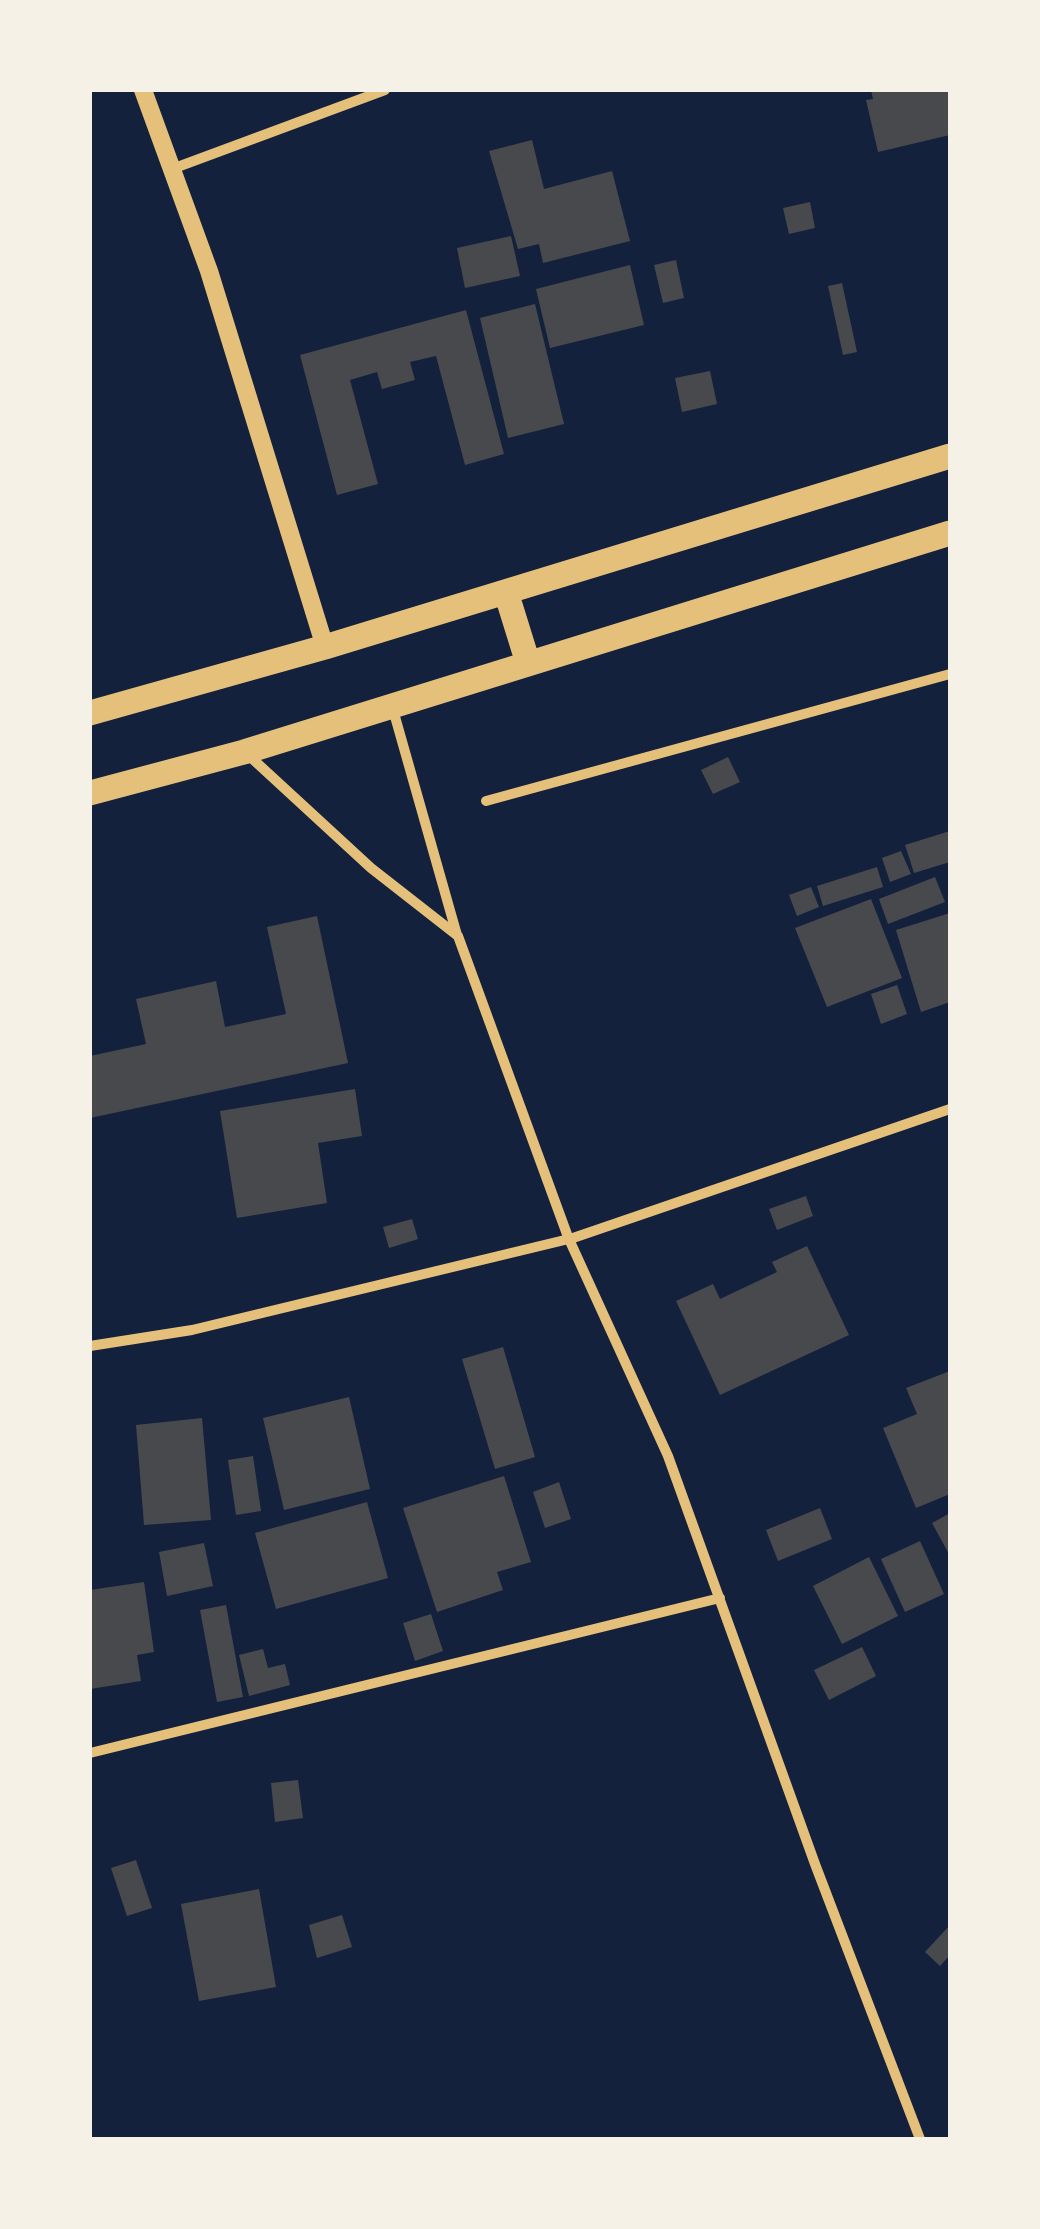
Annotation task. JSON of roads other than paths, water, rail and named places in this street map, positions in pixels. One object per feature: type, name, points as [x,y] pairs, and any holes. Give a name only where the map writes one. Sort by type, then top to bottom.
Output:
[{"type":"main road","points":[[90,714],[325,647],[950,456]]},
{"type":"main road","points":[[90,792],[244,752],[950,533]]},
{"type":"main road","points":[[506,592],[528,663]]},
{"type":"street","points":[[142,90],[209,271],[325,647]]},
{"type":"street","points":[[172,169],[385,90]]},
{"type":"street","points":[[486,801],[950,674]]},
{"type":"street","points":[[392,706],[458,936],[568,1237],[668,1456],[920,2139]]},
{"type":"street","points":[[244,752],[371,868],[458,936]]},
{"type":"street","points":[[90,1346],[192,1330],[568,1237],[950,1109]]},
{"type":"street","points":[[90,1753],[720,1598]]}]
